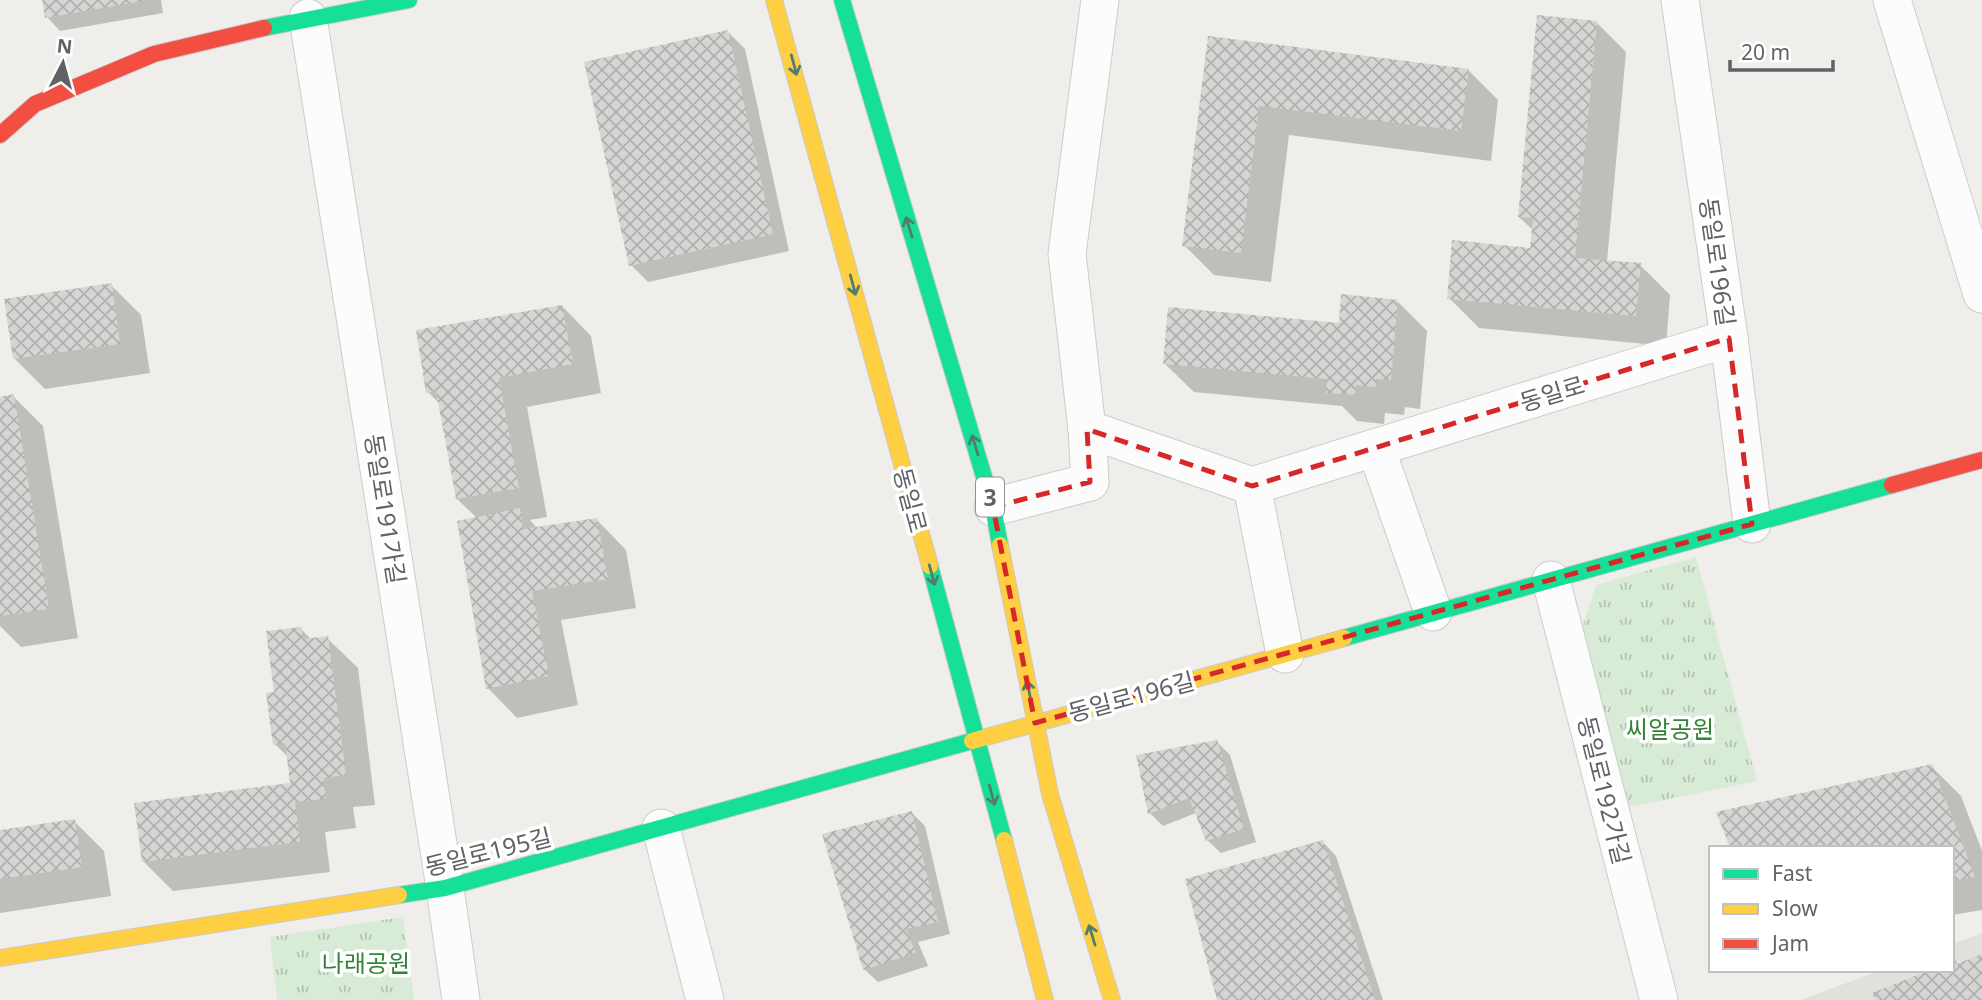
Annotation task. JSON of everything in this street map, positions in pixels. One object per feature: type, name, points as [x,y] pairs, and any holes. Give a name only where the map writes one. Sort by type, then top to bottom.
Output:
[{"type":"street","points":[[0,135],[35,104],[154,54],[309,18],[410,0]]},
{"type":"street","name":"동일로","points":[[774,0],[978,740],[1045,1000]]},
{"type":"street","name":"3","points":[[842,0],[993,507],[1050,794],[1112,1000]]},
{"type":"street","points":[[993,507],[1090,482],[1087,429],[1067,254],[1100,0]]},
{"type":"street","name":"동일로196길","points":[[1680,0],[1729,338],[1752,524]]},
{"type":"street","points":[[1892,0],[1982,294]]},
{"type":"street","name":"동일로191가길","points":[[309,18],[461,1000]]},
{"type":"street","name":"동일로","points":[[1252,486],[1729,338]]},
{"type":"street","points":[[1087,429],[1252,486],[1285,654]]},
{"type":"street","points":[[1376,448],[1433,612]]},
{"type":"street","name":"동일로196길","points":[[978,740],[1982,460]]},
{"type":"street","name":"동일로192가길","points":[[1551,580],[1659,1000]]},
{"type":"street","name":"동일로195길","points":[[0,958],[445,888],[978,740]]},
{"type":"street","points":[[661,828],[705,1000]]},
{"type":"highlighted area","points":[[1729,338],[1752,524],[1035,723],[993,507],[1090,482],[1087,429],[1252,486]]},
{"type":"shaded area","points":[[1982,933],[1982,1000],[1801,1000],[1876,972],[1954,972],[1954,943]]},
{"type":"green space","name":"씨알공원","points":[[1696,557],[1757,781],[1619,809],[1578,641],[1596,585]]},
{"type":"green space","name":"나래공원","points":[[403,917],[414,1000],[277,1000],[270,937]]},
{"type":"building","points":[[42,0],[143,0],[143,1],[45,18]]},
{"type":"building","points":[[1537,15],[1597,21],[1575,258],[1641,263],[1636,316],[1447,299],[1452,240],[1530,248],[1533,218],[1518,217]]},
{"type":"building","points":[[728,30],[773,234],[629,266],[584,62]]},
{"type":"building","points":[[1208,36],[1469,69],[1461,131],[1259,106],[1241,253],[1182,246]]},
{"type":"building","points":[[112,283],[120,344],[13,359],[4,299]]},
{"type":"building","points":[[1341,294],[1398,300],[1391,380],[1376,379],[1376,387],[1356,385],[1356,395],[1326,393],[1327,379],[1163,364],[1168,307],[1339,323]]},
{"type":"building","points":[[562,305],[573,364],[499,378],[519,488],[456,499],[436,391],[426,393],[416,330]]},
{"type":"building","points":[[14,394],[49,609],[0,616],[0,397]]},
{"type":"building","points":[[520,508],[523,529],[597,518],[608,579],[532,591],[549,676],[486,689],[457,521]]},
{"type":"building","points":[[302,627],[303,639],[328,636],[346,775],[324,778],[326,799],[295,802],[300,842],[142,862],[134,803],[290,783],[285,743],[273,745],[266,693],[274,692],[266,631]]},
{"type":"building","points":[[1217,740],[1244,829],[1206,841],[1189,798],[1148,814],[1136,755]]},
{"type":"building","points":[[1932,764],[1975,877],[1954,881],[1954,846],[1729,846],[1716,812]]},
{"type":"building","points":[[912,811],[938,922],[906,929],[916,953],[863,970],[822,834]]},
{"type":"building","points":[[75,819],[82,867],[0,879],[0,830]]},
{"type":"building","points":[[1323,840],[1375,1000],[1217,1000],[1185,879]]},
{"type":"building","points":[[1982,954],[1982,1000],[1875,1000],[1872,993],[1925,972],[1954,972],[1954,960],[1957,964]]},
{"type":"traffic: fast","points":[[264,28],[409,0]]},
{"type":"traffic: fast","points":[[842,0],[993,507],[1000,545]]},
{"type":"traffic: fast","points":[[1344,638],[1892,485]]},
{"type":"traffic: fast","points":[[930,566],[1004,840]]},
{"type":"traffic: fast","points":[[399,895],[445,888],[972,741]]},
{"type":"traffic: slow","points":[[774,0],[930,566]]},
{"type":"traffic: slow","points":[[1000,545],[1050,794],[1112,1000]]},
{"type":"traffic: slow","points":[[972,741],[1344,638]]},
{"type":"traffic: slow","points":[[1004,840],[1045,1000]]},
{"type":"traffic: slow","points":[[0,958],[399,895]]},
{"type":"traffic: jam","points":[[0,135],[35,104],[154,54],[264,28]]},
{"type":"traffic: jam","points":[[1892,485],[1982,460]]}]
